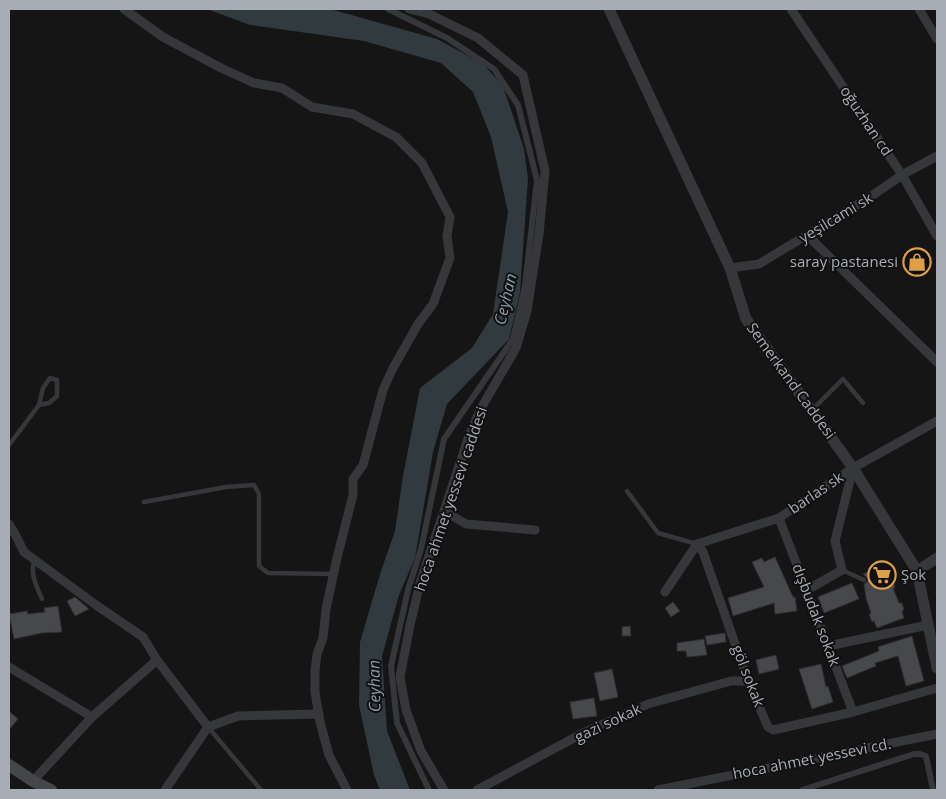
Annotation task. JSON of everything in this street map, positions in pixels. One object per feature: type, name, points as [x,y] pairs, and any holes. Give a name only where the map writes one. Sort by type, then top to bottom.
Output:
[{"type":"main road","points":[[9,764],[33,781],[51,790]]},
{"type":"street","points":[[124,9],[163,36],[221,68],[254,83],[282,88],[312,106],[353,114],[396,137],[422,163],[450,218],[447,236],[450,258],[434,304],[402,349],[383,390],[363,465],[353,479],[353,495],[326,609],[323,638],[317,654],[315,692],[318,714],[329,754],[347,790]]},
{"type":"street","points":[[388,9],[447,38],[494,69],[518,105],[537,180],[525,286],[513,339],[444,439],[422,549],[408,590],[391,666],[397,723],[429,790]]},
{"type":"street","name":"hoca ahmet yessevi caddesi","points":[[409,9],[431,12],[478,38],[523,75],[545,170],[539,234],[527,311],[516,348],[480,410],[469,436],[420,583],[400,677],[406,710],[420,751],[444,790]]},
{"type":"street","points":[[919,9],[937,39]]},
{"type":"street","name":"Semerkand Caddesi","points":[[613,10],[730,268],[746,318],[853,468],[917,571],[937,668]]},
{"type":"street","name":"oğuzhan cd","points":[[794,10],[902,175],[936,233]]},
{"type":"street","name":"yeşilcami sk","points":[[730,268],[759,264],[902,175],[937,156]]},
{"type":"street","points":[[807,235],[937,362]]},
{"type":"street","points":[[853,468],[937,421]]},
{"type":"street","name":"barlas sk","points":[[697,544],[779,518],[853,468]]},
{"type":"street","name":"barlas sk","points":[[842,570],[834,541],[853,468]]},
{"type":"street","points":[[444,511],[466,524],[535,530]]},
{"type":"street","name":"dışbudak sokak","points":[[779,518],[853,712]]},
{"type":"street","points":[[9,524],[12,535],[24,552],[143,637],[157,660],[208,727]]},
{"type":"street","points":[[665,592],[697,544]]},
{"type":"street","name":"göl sokak","points":[[697,544],[703,552],[748,681],[768,727],[773,730],[853,712]]},
{"type":"street","points":[[917,571],[937,558]]},
{"type":"street","points":[[807,590],[842,570]]},
{"type":"street","points":[[828,646],[928,625]]},
{"type":"street","points":[[33,781],[92,717],[157,660]]},
{"type":"street","points":[[9,667],[92,717]]},
{"type":"street","name":"gazi sokak","points":[[478,790],[585,732],[648,704],[732,681],[748,681]]},
{"type":"street","points":[[853,712],[937,688]]},
{"type":"street","points":[[165,790],[208,727],[238,716],[318,714]]},
{"type":"street","name":"hoca ahmet yessevi cd.","points":[[658,790],[937,734]]},
{"type":"street","points":[[802,790],[920,754],[926,756],[933,790]]},
{"type":"lane","points":[[9,445],[39,405],[44,388],[50,378],[57,380],[57,396],[49,403],[39,405]]},
{"type":"lane","points":[[812,410],[844,379],[863,403]]},
{"type":"lane","points":[[144,502],[226,487],[254,485],[259,494],[258,566],[268,573],[334,574]]},
{"type":"lane","points":[[627,491],[658,533],[697,544]]},
{"type":"lane","points":[[36,560],[33,566],[35,582],[42,599]]},
{"type":"lane","points":[[842,570],[864,580]]},
{"type":"lane","points":[[208,727],[261,790]]},
{"type":"water","name":"Ceyhan","points":[[207,9],[330,9],[437,39],[483,64],[503,86],[524,149],[528,178],[520,292],[509,339],[447,404],[433,452],[415,558],[399,595],[382,656],[387,731],[410,790],[380,790],[374,775],[359,705],[360,642],[395,531],[403,476],[420,388],[472,348],[493,314],[508,212],[491,137],[473,92],[441,63],[364,41],[250,25]]},
{"type":"building","points":[[775,557],[793,597],[795,597],[797,611],[775,614],[774,603],[733,616],[728,598],[764,587],[752,562],[762,558],[764,562]]},
{"type":"building","points":[[885,564],[887,570],[891,570],[895,588],[893,588],[899,603],[902,603],[904,618],[877,628],[869,614],[871,613],[864,584],[868,579],[863,574]]},
{"type":"building","points":[[852,583],[859,599],[824,613],[818,597]]},
{"type":"building","points":[[75,597],[89,609],[75,616],[67,601]]},
{"type":"building","points":[[673,602],[680,611],[671,617],[665,608]]},
{"type":"building","points":[[58,606],[62,632],[42,633],[14,639],[9,614],[27,611],[28,614],[45,612],[44,608]]},
{"type":"building","points":[[630,626],[631,636],[622,636],[622,627]]},
{"type":"building","points":[[725,633],[726,642],[707,645],[705,636]]},
{"type":"building","points":[[912,636],[924,681],[906,686],[898,656],[875,663],[876,666],[847,678],[842,666],[879,651],[878,647]]},
{"type":"building","points":[[704,639],[707,655],[687,657],[686,651],[677,651],[677,643]]},
{"type":"building","points":[[776,655],[779,669],[759,674],[756,660]]},
{"type":"building","points":[[821,664],[826,687],[828,686],[833,702],[812,709],[799,669]]},
{"type":"building","points":[[612,669],[618,697],[600,701],[594,673]]},
{"type":"building","points":[[594,698],[597,716],[573,719],[570,702]]},
{"type":"building","points":[[9,711],[18,719],[9,730]]},
{"type":"place","name":"saray pastanesi","points":[[917,262]]},
{"type":"place","name":"Şok","points":[[882,575]]}]
